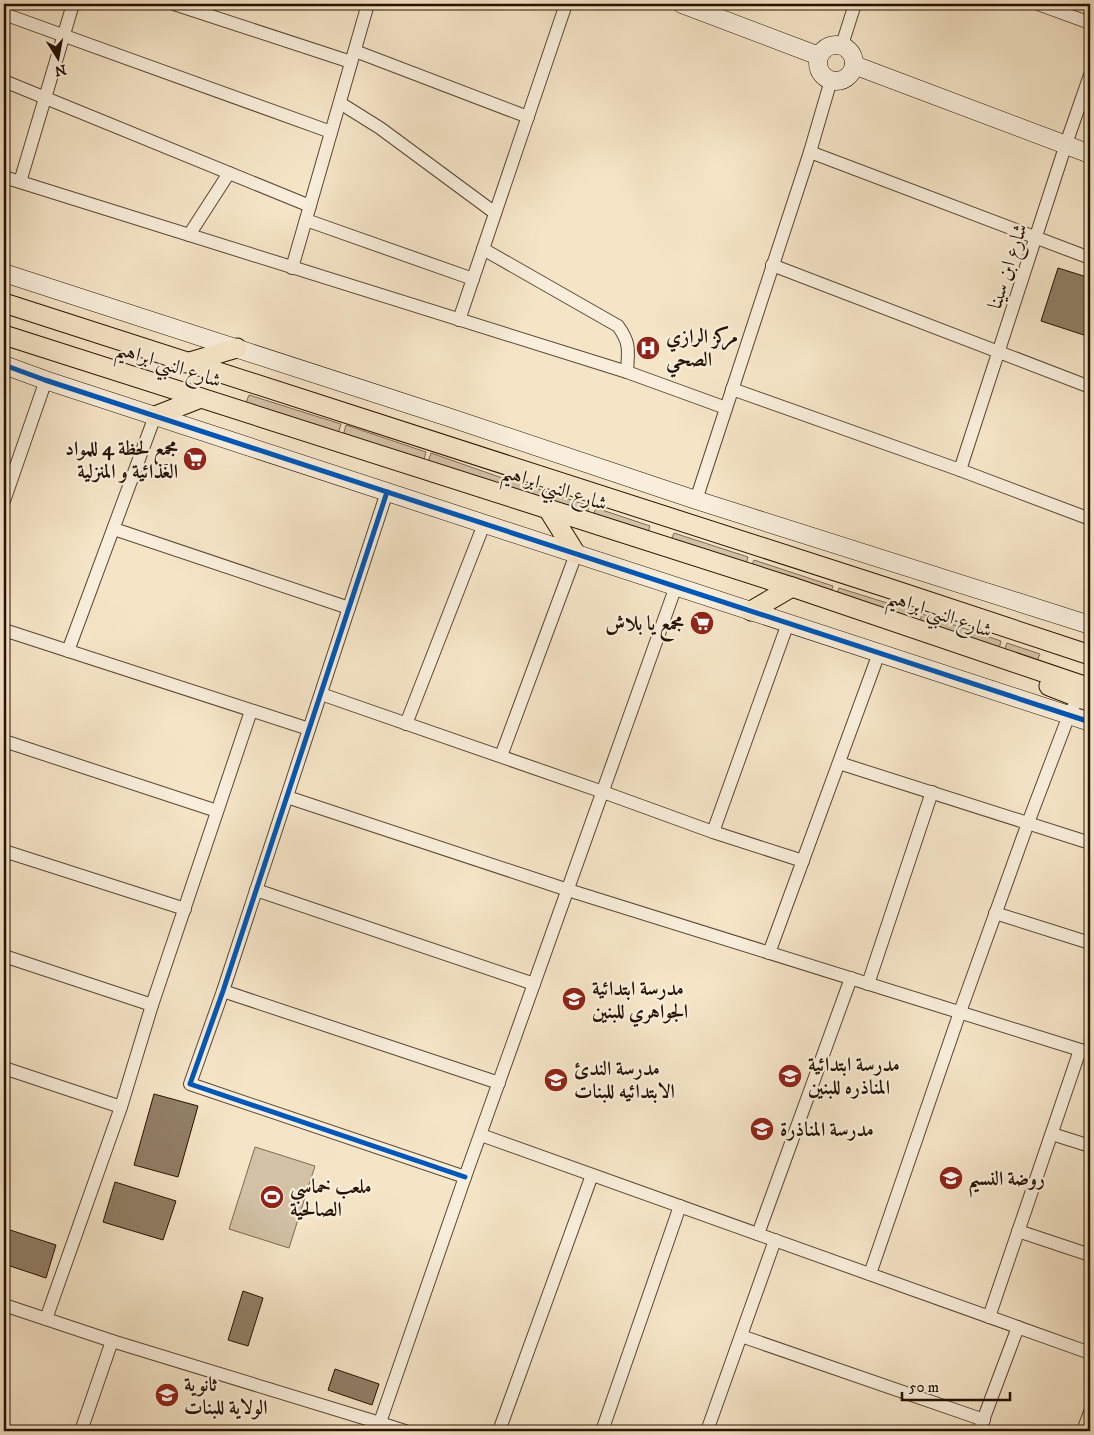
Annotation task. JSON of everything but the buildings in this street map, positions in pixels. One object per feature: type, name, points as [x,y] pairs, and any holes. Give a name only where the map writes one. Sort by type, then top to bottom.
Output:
[{"type":"main road","name":"شارع النبي ابراهيم","points":[[4,303],[885,586],[1090,655]]},
{"type":"main road","name":"شارع النبي ابراهيم","points":[[4,335],[877,615],[1011,672],[1086,696]]},
{"type":"main road","points":[[96,365],[105,337]]},
{"type":"main road","points":[[126,374],[138,347]]},
{"type":"main road","points":[[186,363],[237,348]]},
{"type":"main road","points":[[155,416],[201,398]]},
{"type":"main road","points":[[548,509],[576,554]]},
{"type":"main road","points":[[885,586],[973,608],[1090,641]]},
{"type":"main road","points":[[751,611],[792,587]]},
{"type":"street","points":[[20,182],[72,4]]},
{"type":"street","points":[[174,4],[353,57],[528,117]]},
{"type":"street","points":[[292,268],[368,4]]},
{"type":"street","points":[[459,320],[566,4]]},
{"type":"street","points":[[682,4],[720,10],[819,56]]},
{"type":"street","points":[[842,45],[855,4]]},
{"type":"street","points":[[1038,4],[1090,23]]},
{"type":"street","points":[[4,14],[331,132]]},
{"type":"street","points":[[842,45],[852,53],[854,65],[852,72],[846,78],[831,80],[826,78],[821,72],[818,64],[819,56],[827,47],[842,45]]},
{"type":"street","points":[[854,65],[1090,154]]},
{"type":"street","name":"شارع ابن سينا","points":[[960,470],[1090,75]]},
{"type":"street","points":[[696,500],[810,152],[831,80]]},
{"type":"street","points":[[4,81],[310,206]]},
{"type":"street","points":[[340,103],[388,134],[495,214]]},
{"type":"street","points":[[810,152],[1090,258]]},
{"type":"street","points":[[188,235],[228,173]]},
{"type":"street","points":[[4,177],[627,372],[726,408]]},
{"type":"street","points":[[306,220],[473,279]]},
{"type":"street","points":[[483,249],[618,326],[629,346],[627,372]]},
{"type":"street","points":[[772,265],[1090,387]]},
{"type":"street","points":[[4,273],[451,418],[696,500],[1090,625]]},
{"type":"street","points":[[4,364],[155,416],[1090,722]]},
{"type":"street","points":[[5,495],[46,380]]},
{"type":"street","points":[[732,390],[1090,518]]},
{"type":"street","points":[[68,651],[155,416]]},
{"type":"street","points":[[387,492],[223,991],[190,1084],[465,1177]]},
{"type":"street","points":[[406,724],[484,524]]},
{"type":"street","points":[[114,529],[349,608]]},
{"type":"street","points":[[501,756],[576,554]]},
{"type":"street","points":[[379,1427],[465,1177],[676,586]]},
{"type":"street","points":[[713,832],[788,623]]},
{"type":"street","points":[[4,630],[309,729]]},
{"type":"street","points":[[769,953],[880,653]]},
{"type":"street","points":[[321,694],[713,832],[803,861]]},
{"type":"street","points":[[870,1274],[960,1012],[1028,823],[1069,715],[1086,696]]},
{"type":"street","points":[[46,1319],[120,1107],[152,1005],[251,711]]},
{"type":"street","points":[[4,741],[217,811]]},
{"type":"street","points":[[839,763],[1090,843]]},
{"type":"street","points":[[868,984],[932,792]]},
{"type":"street","points":[[287,797],[568,890],[1085,1051],[1052,1134],[989,1317]]},
{"type":"street","points":[[4,851],[185,909]]},
{"type":"street","points":[[256,890],[534,984]]},
{"type":"street","points":[[995,913],[1090,943]]},
{"type":"street","points":[[4,956],[152,1005]]},
{"type":"street","points":[[758,1234],[852,978]]},
{"type":"street","points":[[223,991],[499,1083]]},
{"type":"street","points":[[4,1068],[120,1107]]},
{"type":"street","points":[[1052,1134],[1090,1146]]},
{"type":"street","points":[[481,1135],[1090,1353]]},
{"type":"street","points":[[499,1431],[592,1174]]},
{"type":"street","points":[[602,1431],[680,1206]]},
{"type":"street","points":[[1018,1231],[1090,1255]]},
{"type":"street","points":[[712,1430],[742,1336],[776,1240]]},
{"type":"street","points":[[4,1305],[379,1427],[405,1431]]},
{"type":"street","points":[[742,1336],[982,1426],[1018,1327]]},
{"type":"street","points":[[81,1431],[112,1341]]},
{"type":"street","points":[[1083,1431],[1090,1412]]},
{"type":"shaded area","points":[[249,395],[341,424],[338,434],[245,405]]},
{"type":"shaded area","points":[[346,425],[426,452],[423,463],[343,436]]},
{"type":"shaded area","points":[[431,453],[505,479],[502,488],[427,465]]},
{"type":"shaded area","points":[[512,480],[589,506],[587,516],[508,491]]},
{"type":"shaded area","points":[[596,508],[650,526],[647,536],[592,518]]},
{"type":"shaded area","points":[[674,533],[748,557],[745,568],[670,543]]},
{"type":"shaded area","points":[[754,560],[833,586],[830,595],[750,569]]},
{"type":"shaded area","points":[[839,588],[916,612],[913,621],[836,597]]},
{"type":"shaded area","points":[[922,614],[1001,641],[999,649],[919,624]]},
{"type":"shaded area","points":[[1007,643],[1040,654],[1037,661],[1004,651]]},
{"type":"shaded area","name":"ملعب خماسي الصالحية","points":[[255,1147],[315,1166],[289,1248],[229,1229]]},
{"type":"cycle path","points":[[4,365],[1090,722]]},
{"type":"cycle path","points":[[387,492],[223,991],[190,1084],[465,1177]]},
{"type":"place","name":"مركز الرازي الصحي","points":[[648,348]]},
{"type":"place","name":"مجمع لحظة 4 للمواد الغذائية و المنزلية","points":[[195,459]]},
{"type":"place","name":"مجمع يا بلاش","points":[[702,623]]},
{"type":"place","name":"مدرسة ابتدائية الجواهري للبنين","points":[[574,999]]},
{"type":"place","name":"مدرسة ابتدائية المناذره للبنين","points":[[790,1076]]},
{"type":"place","name":"مدرسة الندئ الابتدائيه للبنات","points":[[556,1080]]},
{"type":"place","name":"مدرسة المناذرة","points":[[762,1129]]},
{"type":"place","name":"روضة النسيم","points":[[951,1178]]},
{"type":"place","name":"ملعب خماسي الصالحية","points":[[272,1197]]},
{"type":"place","name":"ثانوية الولاية للبنات","points":[[167,1395]]}]
